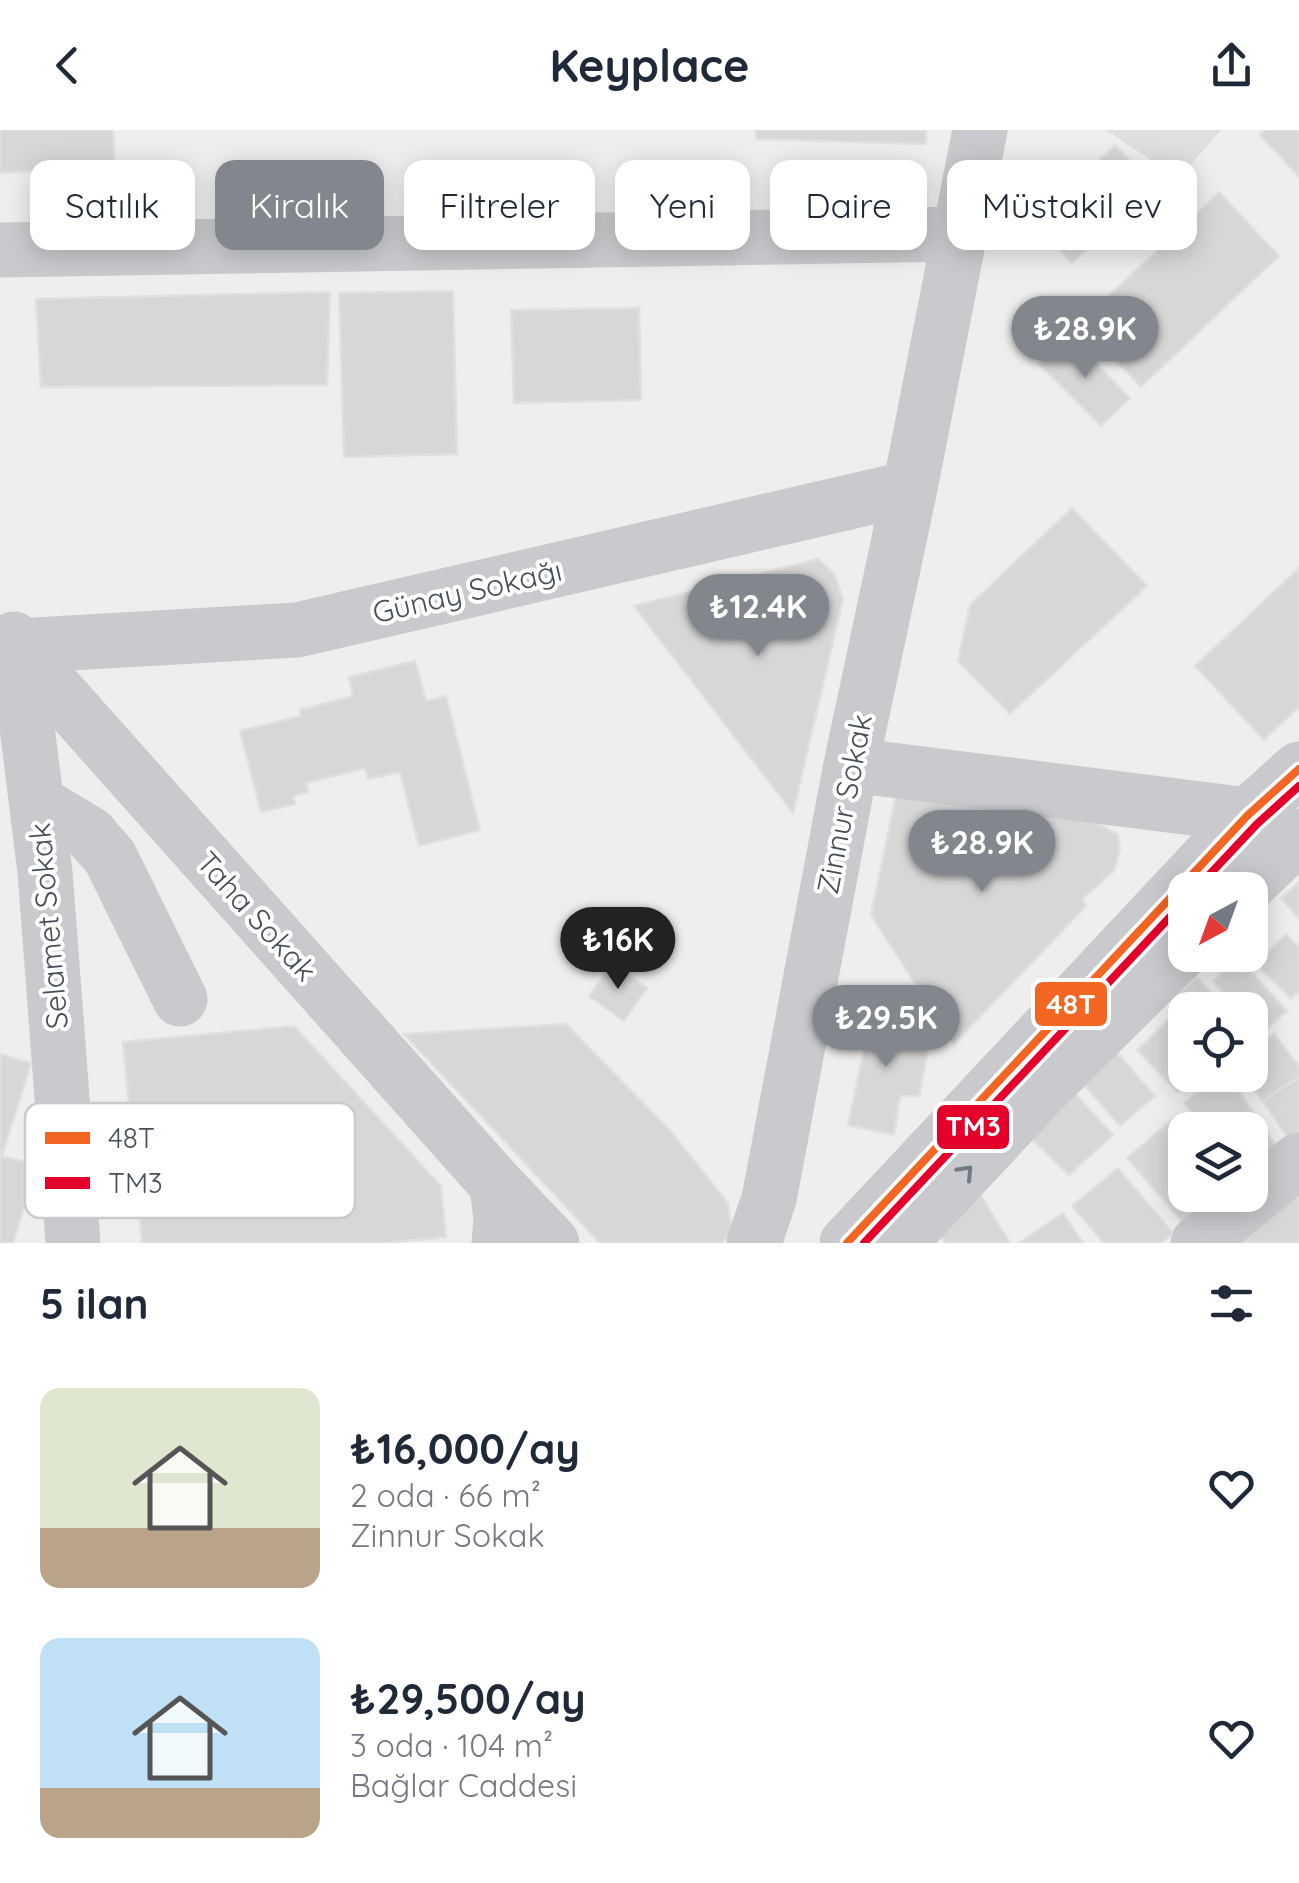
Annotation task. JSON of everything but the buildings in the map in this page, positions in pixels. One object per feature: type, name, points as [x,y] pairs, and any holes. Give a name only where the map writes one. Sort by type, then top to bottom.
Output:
[{"type":"street","name":"Zinnur Sokak","points":[[974,160],[980,130]]},
{"type":"street","points":[[0,250],[947,234]]},
{"type":"street","name":"Zinnur Sokak","points":[[754,1243],[769,1200],[851,764],[910,488],[955,250]]},
{"type":"street","name":"Günay Sokağı","points":[[9,631],[297,630],[910,488]]},
{"type":"street","points":[[0,700],[9,631]]},
{"type":"street","name":"Selamet Sokak","points":[[9,631],[36,802],[61,1103]]},
{"type":"street","name":"Taha Sokak","points":[[9,631],[496,1185],[552,1243]]},
{"type":"street","points":[[851,764],[1248,815]]},
{"type":"street","points":[[850,1242],[1248,815],[1299,768]]},
{"type":"street","points":[[36,802],[90,834],[110,857],[180,998]]},
{"type":"street","points":[[1262,872],[1299,836]]},
{"type":"street","points":[[850,1242],[1042,1090],[1168,965]]},
{"type":"street","points":[[1198,1243],[1299,1160]]},
{"type":"street","points":[[774,1168],[777,1206],[794,1228],[850,1242]]},
{"type":"street","points":[[496,1185],[502,1219],[499,1243]]},
{"type":"street","name":"Selamet Sokak","points":[[71,1218],[73,1243]]},
{"type":"shaded area","points":[[1106,130],[1221,130],[1195,160],[1152,160]]},
{"type":"transit line","name":"48T","points":[[847,1243],[1248,815],[1299,769]]},
{"type":"transit line","name":"TM3","points":[[1212,872],[1299,786]]},
{"type":"transit line","name":"TM3","points":[[864,1243],[1168,919]]}]
